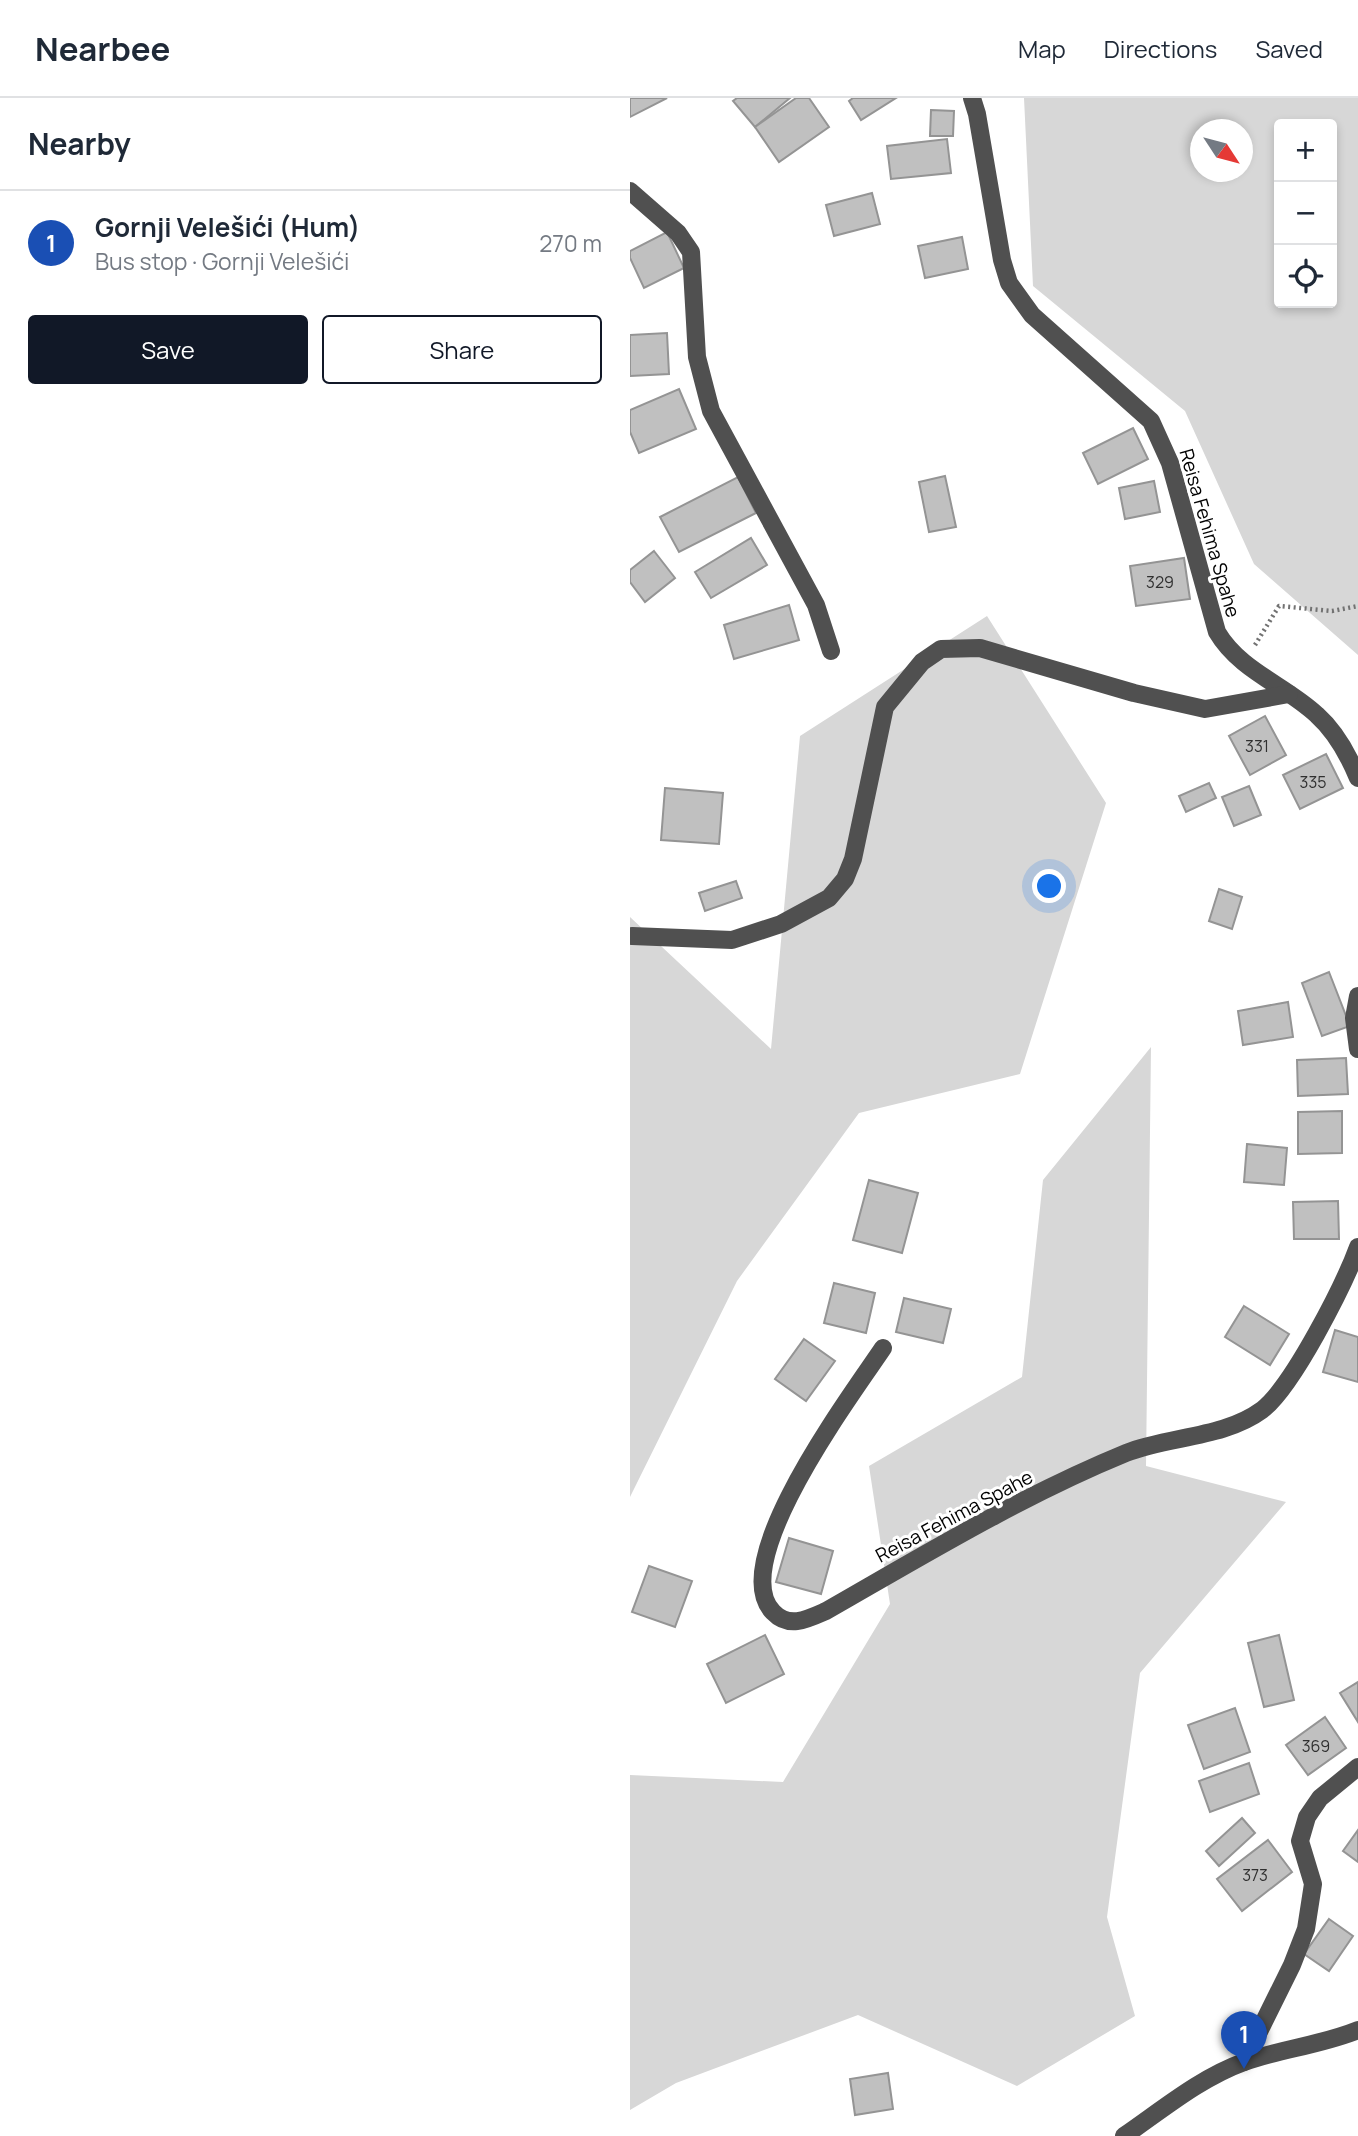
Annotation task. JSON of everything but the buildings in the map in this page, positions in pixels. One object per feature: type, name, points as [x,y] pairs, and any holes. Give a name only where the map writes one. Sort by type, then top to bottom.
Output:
[{"type":"street","name":"Reisa Fehima Spahe","points":[[972,98],[1002,260],[1009,283],[1020,301],[1048,332],[1151,421],[1170,463],[1210,615],[1225,645],[1246,666],[1316,714],[1335,734],[1358,778]]},
{"type":"street","points":[[630,191],[678,233],[691,252],[697,357],[711,411],[802,576],[825,627],[831,651]]},
{"type":"street","points":[[632,936],[732,940],[781,924],[829,898],[845,879],[853,859],[884,707],[922,662],[941,649],[980,648],[1134,693],[1205,709],[1289,694]]},
{"type":"street","points":[[1358,996],[1354,1018],[1358,1049]]},
{"type":"street","name":"Reisa Fehima Spahe","points":[[883,1348],[799,1476],[764,1560],[760,1583],[766,1603],[787,1620],[795,1622],[817,1615],[996,1514],[1102,1464],[1153,1444],[1227,1427],[1261,1410],[1286,1381],[1340,1289],[1358,1247]]},
{"type":"street","points":[[1244,2062],[1283,1985],[1306,1929],[1313,1884],[1300,1841],[1307,1817],[1320,1798],[1358,1767]]},
{"type":"street","points":[[1124,2136],[1212,2076],[1244,2062],[1330,2041],[1358,2030]]},
{"type":"path","points":[[1246,666],[1261,631],[1279,606],[1332,611],[1358,606]]},
{"type":"shaded area","points":[[1024,98],[1358,98],[1358,655],[1254,564],[1185,411],[1033,286]]},
{"type":"shaded area","points":[[987,616],[1106,803],[1020,1074],[859,1113],[737,1281],[630,1497],[630,917],[771,1049],[800,736]]},
{"type":"shaded area","points":[[1151,1047],[1146,1466],[1286,1502],[1140,1673],[1107,1917],[1135,2016],[1017,2086],[858,2015],[676,2083],[630,2110],[630,1775],[783,1782],[890,1604],[869,1466],[1022,1377],[1043,1180]]},
{"type":"place","name":"Gornji Velešići (Hum)","points":[[1244,2069]]}]
